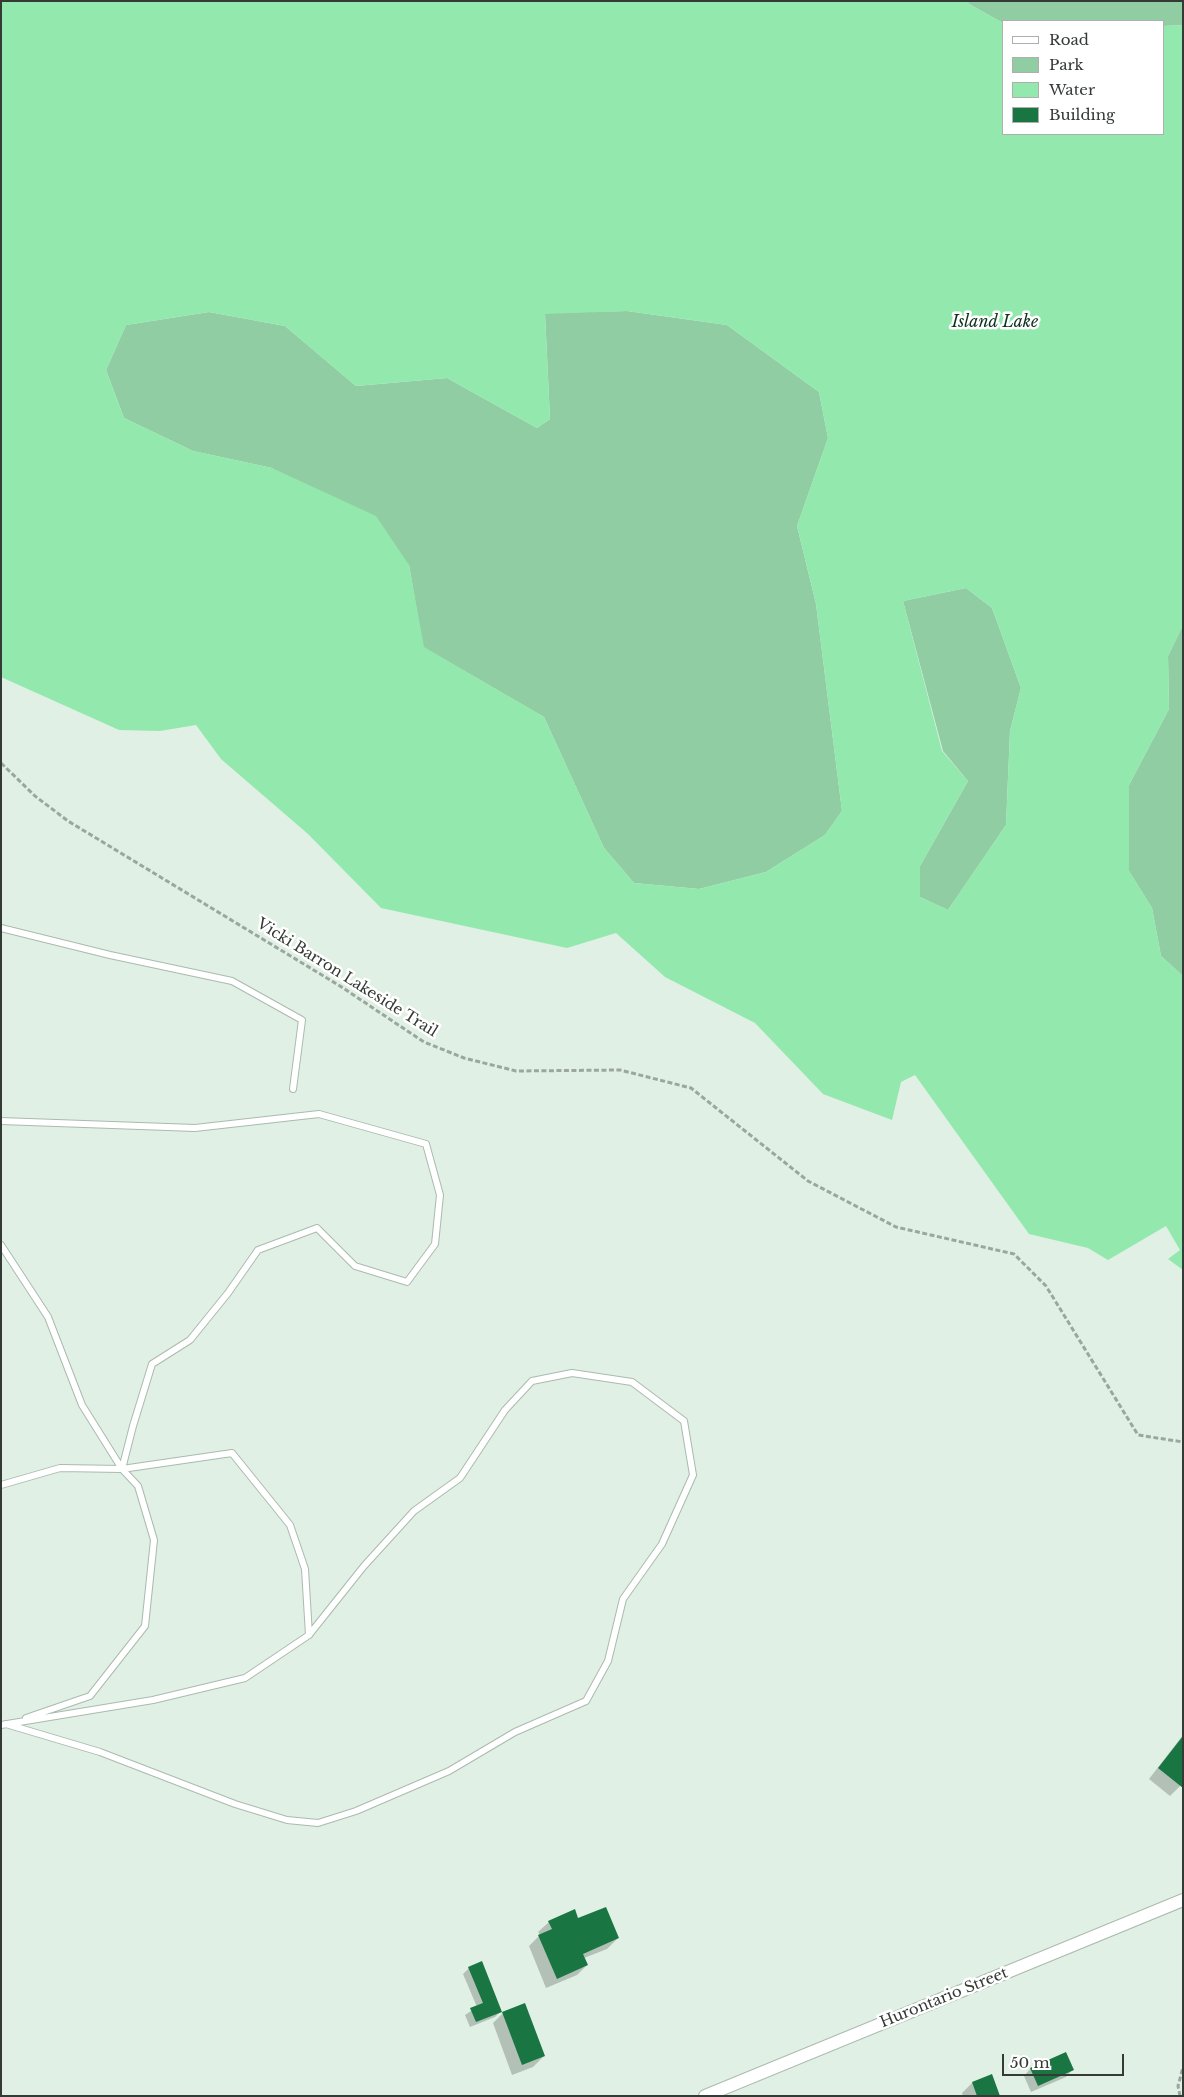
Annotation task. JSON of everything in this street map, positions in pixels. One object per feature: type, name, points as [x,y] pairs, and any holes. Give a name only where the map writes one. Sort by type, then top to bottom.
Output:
[{"type":"street","name":"Hurontario Street","points":[[705,2096],[1183,1900]]},
{"type":"lane","points":[[1,928],[110,955],[232,981],[302,1020],[292,1089]]},
{"type":"lane","points":[[1,1121],[195,1128],[319,1114],[426,1144],[440,1195],[434,1244],[407,1282],[355,1266],[317,1228],[258,1250],[190,1340],[152,1364],[122,1468]]},
{"type":"lane","points":[[1,1245],[48,1318],[82,1405],[122,1468],[138,1486],[154,1540],[145,1626],[90,1696],[4,1725]]},
{"type":"lane","points":[[572,1373],[632,1382],[684,1421],[693,1475],[662,1544],[623,1600],[608,1661],[586,1701],[515,1732],[449,1771],[356,1812],[318,1823],[287,1820],[235,1804],[100,1752],[4,1725],[153,1700],[246,1678],[309,1635],[364,1566],[414,1511],[460,1478],[505,1410],[532,1381],[572,1373]]},
{"type":"lane","points":[[1,1485],[60,1468],[122,1468],[232,1453],[290,1525],[305,1569],[309,1635]]},
{"type":"path","name":"Vicki Barron Lakeside Trail","points":[[1,763],[35,796],[68,820],[340,986],[424,1042],[464,1058],[516,1071],[620,1070],[691,1088],[808,1181],[896,1227],[1014,1254],[1046,1286],[1138,1435],[1183,1442]]},
{"type":"path","points":[[1180,2096],[1178,2086],[1183,2067]]},
{"type":"green space","points":[[969,1],[1183,1],[1183,25],[1164,26],[1164,20],[1002,20],[1002,22],[969,4]]},
{"type":"green space","points":[[627,311],[727,325],[819,392],[828,438],[797,526],[816,604],[842,811],[825,835],[766,872],[699,889],[634,883],[604,848],[544,717],[423,647],[409,565],[272,468],[193,451],[124,418],[106,370],[126,325],[209,312],[285,326],[356,386],[447,378],[537,428],[550,419],[545,313]]},
{"type":"green space","points":[[966,588],[992,608],[1021,688],[1010,731],[1006,825],[948,910],[920,897],[920,866],[968,781],[943,751],[903,601]]},
{"type":"green space","points":[[1183,625],[1183,976],[1161,956],[1152,908],[1129,871],[1129,785],[1169,709],[1168,656]]},
{"type":"water","name":"Island Lake","points":[[1,1],[969,1],[969,4],[1002,22],[1002,135],[1164,135],[1164,26],[1183,25],[1183,625],[1168,656],[1169,709],[1129,785],[1129,871],[1152,908],[1161,956],[1183,976],[1183,1270],[1168,1259],[1180,1250],[1166,1226],[1108,1260],[1088,1248],[1029,1234],[915,1075],[901,1082],[892,1120],[823,1094],[755,1023],[665,977],[616,933],[567,948],[381,908],[308,834],[221,759],[196,725],[160,731],[119,730],[1,677]],"holes":[[[627,311],[727,325],[819,392],[828,438],[797,526],[816,604],[842,811],[825,835],[766,872],[699,889],[634,883],[604,848],[544,717],[424,647],[409,565],[376,516],[272,468],[193,451],[124,418],[106,370],[126,325],[209,312],[285,326],[356,386],[447,378],[537,428],[550,419],[545,314]],[[966,588],[992,608],[1021,688],[1010,731],[1006,825],[948,910],[920,897],[920,866],[968,781],[942,751],[903,601]]]},
{"type":"building","points":[[1183,1736],[1183,1788],[1158,1768]]},
{"type":"building","points":[[606,1907],[619,1938],[583,1954],[588,1965],[557,1979],[538,1935],[552,1929],[548,1921],[575,1909],[578,1918]]},
{"type":"building","points":[[482,1961],[502,2012],[476,2022],[470,2008],[483,2003],[468,1967]]},
{"type":"building","points":[[525,2003],[545,2056],[522,2065],[502,2012]]},
{"type":"building","points":[[1066,2052],[1074,2070],[1038,2086],[1030,2068]]},
{"type":"building","points":[[992,2074],[1000,2096],[977,2096],[972,2082]]}]
